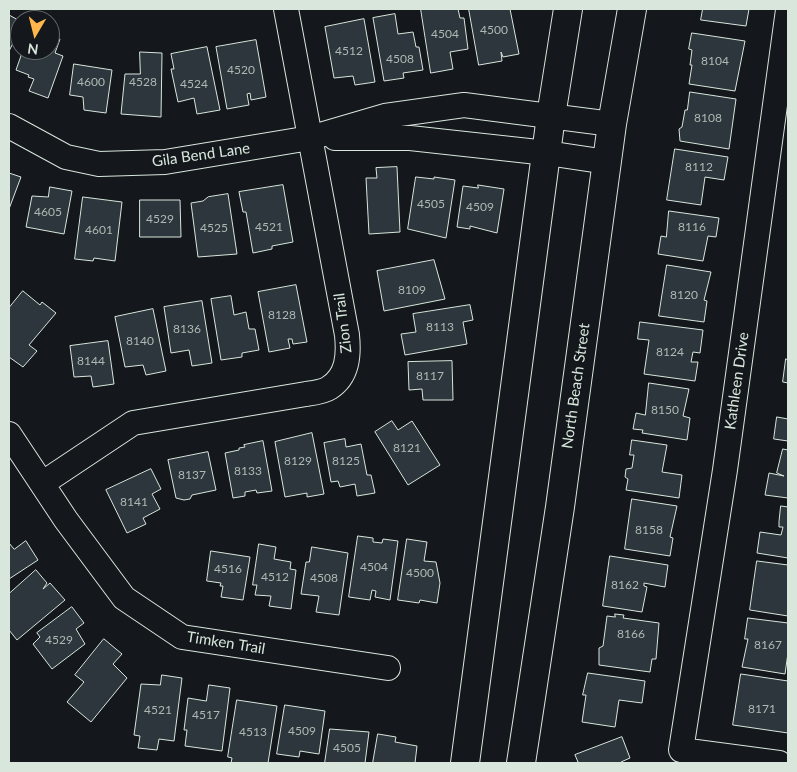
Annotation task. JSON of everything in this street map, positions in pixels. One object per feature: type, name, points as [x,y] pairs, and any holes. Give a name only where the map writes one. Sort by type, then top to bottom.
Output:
[{"type":"main road","points":[[465,763],[551,116],[568,9]]},
{"type":"main road","name":"North Beach Street","points":[[521,763],[560,507],[612,124],[632,9]]},
{"type":"street","name":"Zion Trail","points":[[43,483],[133,423],[329,389],[343,374],[349,355],[347,335],[286,9]]},
{"type":"street","name":"Kathleen Drive","points":[[779,763],[681,750],[725,470],[788,10]]},
{"type":"street","name":"Gila Bend Lane","points":[[9,126],[66,157],[99,164],[166,162],[310,138],[385,116],[464,105],[612,124]]},
{"type":"street","name":"Gila Bend Lane","points":[[310,138],[410,138],[547,153],[607,162]]},
{"type":"street","name":"Timken Trail","points":[[9,434],[94,559],[124,598],[182,637],[388,668]]},
{"type":"building","points":[[421,9],[458,9],[460,18],[464,18],[468,49],[450,52],[453,69],[431,73]]},
{"type":"building","points":[[469,9],[510,9],[519,54],[503,57],[501,52],[502,61],[479,65]]},
{"type":"building","points":[[703,9],[749,9],[746,26],[701,20]]},
{"type":"building","points":[[395,14],[398,34],[413,32],[416,47],[419,47],[423,70],[403,73],[404,78],[384,81],[373,18]]},
{"type":"building","points":[[9,15],[10,49],[9,51]]},
{"type":"building","points":[[364,19],[375,82],[355,85],[353,76],[334,78],[325,27]]},
{"type":"building","points":[[692,33],[745,41],[735,91],[689,84],[692,50],[689,49]]},
{"type":"building","points":[[256,40],[266,97],[251,100],[250,93],[247,94],[249,105],[227,109],[216,47]]},
{"type":"building","points":[[207,47],[220,110],[197,114],[194,98],[178,102],[171,69],[174,69],[171,54]]},
{"type":"building","points":[[140,52],[162,53],[161,117],[121,114],[125,74],[140,74]]},
{"type":"building","points":[[60,55],[63,56],[48,98],[29,91],[34,79],[16,70],[20,60],[60,60]]},
{"type":"building","points":[[74,64],[112,70],[106,113],[84,110],[83,97],[70,95]]},
{"type":"building","points":[[690,92],[736,99],[729,149],[680,141],[679,129],[682,127]]},
{"type":"building","points":[[675,149],[728,157],[724,180],[705,177],[701,205],[667,200]]},
{"type":"building","points":[[397,167],[400,232],[369,234],[366,178],[377,178],[376,168]]},
{"type":"building","points":[[9,173],[21,177],[9,209]]},
{"type":"building","points":[[416,177],[455,180],[446,238],[408,229]]},
{"type":"building","points":[[283,185],[293,242],[272,246],[272,249],[253,253],[246,212],[243,212],[239,192]]},
{"type":"building","points":[[478,185],[504,189],[497,233],[470,226],[470,229],[457,227],[463,186],[478,188]]},
{"type":"building","points":[[50,187],[72,191],[64,234],[26,227],[32,196],[48,197]]},
{"type":"building","points":[[228,194],[237,254],[198,257],[191,203],[203,201],[208,197]]},
{"type":"building","points":[[83,197],[122,202],[115,261],[94,258],[93,261],[75,259]]},
{"type":"building","points":[[140,200],[180,200],[181,237],[140,237]]},
{"type":"building","points":[[669,211],[719,218],[716,237],[708,236],[703,261],[658,254],[661,236],[666,237]]},
{"type":"building","points":[[434,260],[445,299],[384,311],[377,271]]},
{"type":"building","points":[[667,265],[711,272],[704,300],[707,301],[704,322],[659,316]]},
{"type":"building","points":[[296,285],[307,342],[293,344],[292,339],[288,339],[290,348],[269,352],[258,292]]},
{"type":"building","points":[[23,291],[40,305],[42,302],[56,313],[29,345],[37,351],[23,367],[9,357],[9,308]]},
{"type":"building","points":[[231,296],[234,315],[246,312],[249,329],[255,329],[259,350],[242,353],[242,357],[221,360],[211,299]]},
{"type":"building","points":[[202,301],[212,363],[192,366],[189,350],[171,353],[164,307]]},
{"type":"building","points":[[470,305],[473,320],[463,322],[467,344],[405,355],[401,334],[416,332],[413,314]]},
{"type":"building","points":[[153,309],[166,371],[146,375],[143,365],[125,367],[115,317]]},
{"type":"building","points":[[640,322],[703,330],[700,353],[693,352],[691,362],[698,362],[695,381],[644,374],[649,340],[638,339]]},
{"type":"building","points":[[108,341],[114,384],[93,387],[91,376],[74,377],[70,346]]},
{"type":"building","points":[[786,359],[788,360],[788,383],[783,382]]},
{"type":"building","points":[[452,361],[453,400],[423,400],[422,389],[409,390],[408,362]]},
{"type":"building","points":[[649,383],[689,389],[683,416],[690,418],[687,440],[642,433],[643,430],[633,429],[636,413],[645,415]]},
{"type":"building","points":[[777,417],[788,419],[788,441],[774,439]]},
{"type":"building","points":[[392,421],[398,430],[412,421],[440,465],[408,485],[375,432]]},
{"type":"building","points":[[312,433],[324,494],[307,497],[307,493],[285,497],[275,442]]},
{"type":"building","points":[[345,439],[346,447],[361,444],[367,475],[371,475],[375,493],[357,496],[355,484],[340,487],[338,481],[331,482],[324,443]]},
{"type":"building","points":[[632,440],[667,445],[662,472],[682,475],[679,498],[626,490],[628,479],[625,477],[626,469],[632,468],[634,455],[630,455]]},
{"type":"building","points":[[263,441],[272,491],[257,493],[256,490],[245,492],[245,496],[233,498],[225,453],[239,450],[239,448],[245,447],[244,445]]},
{"type":"building","points":[[783,449],[788,450],[788,498],[765,495],[769,473],[784,476],[777,473]]},
{"type":"building","points":[[208,452],[216,490],[192,495],[190,499],[176,498],[168,460]]},
{"type":"building","points":[[151,469],[161,489],[152,494],[160,509],[143,518],[146,524],[127,533],[106,490]]},
{"type":"building","points":[[632,499],[677,506],[670,537],[673,538],[670,556],[625,549]]},
{"type":"building","points":[[781,506],[788,507],[788,558],[757,553],[760,532],[781,535],[783,527],[779,527],[779,522]]},
{"type":"building","points":[[358,536],[373,538],[373,542],[382,543],[383,539],[398,541],[390,600],[375,597],[376,591],[372,590],[370,600],[349,597]]},
{"type":"building","points":[[407,539],[427,542],[424,561],[436,562],[440,583],[437,603],[420,600],[419,603],[398,600]]},
{"type":"building","points":[[26,541],[38,560],[9,579],[9,543],[14,549]]},
{"type":"building","points":[[259,544],[276,547],[274,559],[291,562],[290,569],[296,570],[291,609],[269,606],[271,596],[255,595],[257,585],[253,585]]},
{"type":"building","points":[[312,547],[348,553],[339,615],[316,612],[319,596],[301,594],[306,562],[309,562]]},
{"type":"building","points":[[211,551],[250,557],[243,600],[221,597],[223,586],[220,586],[221,583],[207,581]]},
{"type":"building","points":[[610,556],[668,565],[665,587],[644,583],[644,586],[647,587],[642,612],[603,606]]},
{"type":"building","points":[[757,561],[788,565],[788,616],[750,610]]},
{"type":"building","points":[[36,570],[47,583],[43,589],[50,583],[65,600],[17,640],[9,630],[9,594]]},
{"type":"building","points":[[72,607],[84,623],[76,629],[85,644],[52,669],[33,644],[40,637],[37,633]]},
{"type":"building","points":[[615,614],[624,615],[623,618],[659,623],[656,659],[652,659],[650,672],[599,665],[599,648],[603,646],[607,616],[615,617]]},
{"type":"building","points":[[748,618],[788,623],[788,653],[785,674],[742,667],[748,639],[745,639]]},
{"type":"building","points":[[104,639],[122,654],[113,664],[127,678],[91,722],[67,702],[84,682],[75,675]]},
{"type":"building","points":[[588,673],[645,681],[642,703],[619,700],[615,727],[582,722],[586,695],[583,695]]},
{"type":"building","points":[[741,674],[788,681],[788,733],[733,725]]},
{"type":"building","points":[[162,675],[182,678],[174,741],[159,739],[157,750],[138,748],[140,736],[134,735],[141,684],[160,685]]},
{"type":"building","points":[[209,685],[230,688],[222,751],[185,746],[187,730],[184,730],[188,698],[206,701]]},
{"type":"building","points":[[237,700],[277,706],[268,763],[231,763],[232,758],[228,757]]},
{"type":"building","points":[[285,705],[325,711],[319,754],[300,751],[299,757],[277,754]]},
{"type":"building","points":[[330,729],[369,732],[365,763],[325,763]]},
{"type":"building","points":[[378,734],[396,737],[395,742],[417,746],[415,763],[373,763]]},
{"type":"building","points":[[622,737],[630,758],[622,763],[575,763],[578,762],[575,755]]}]
